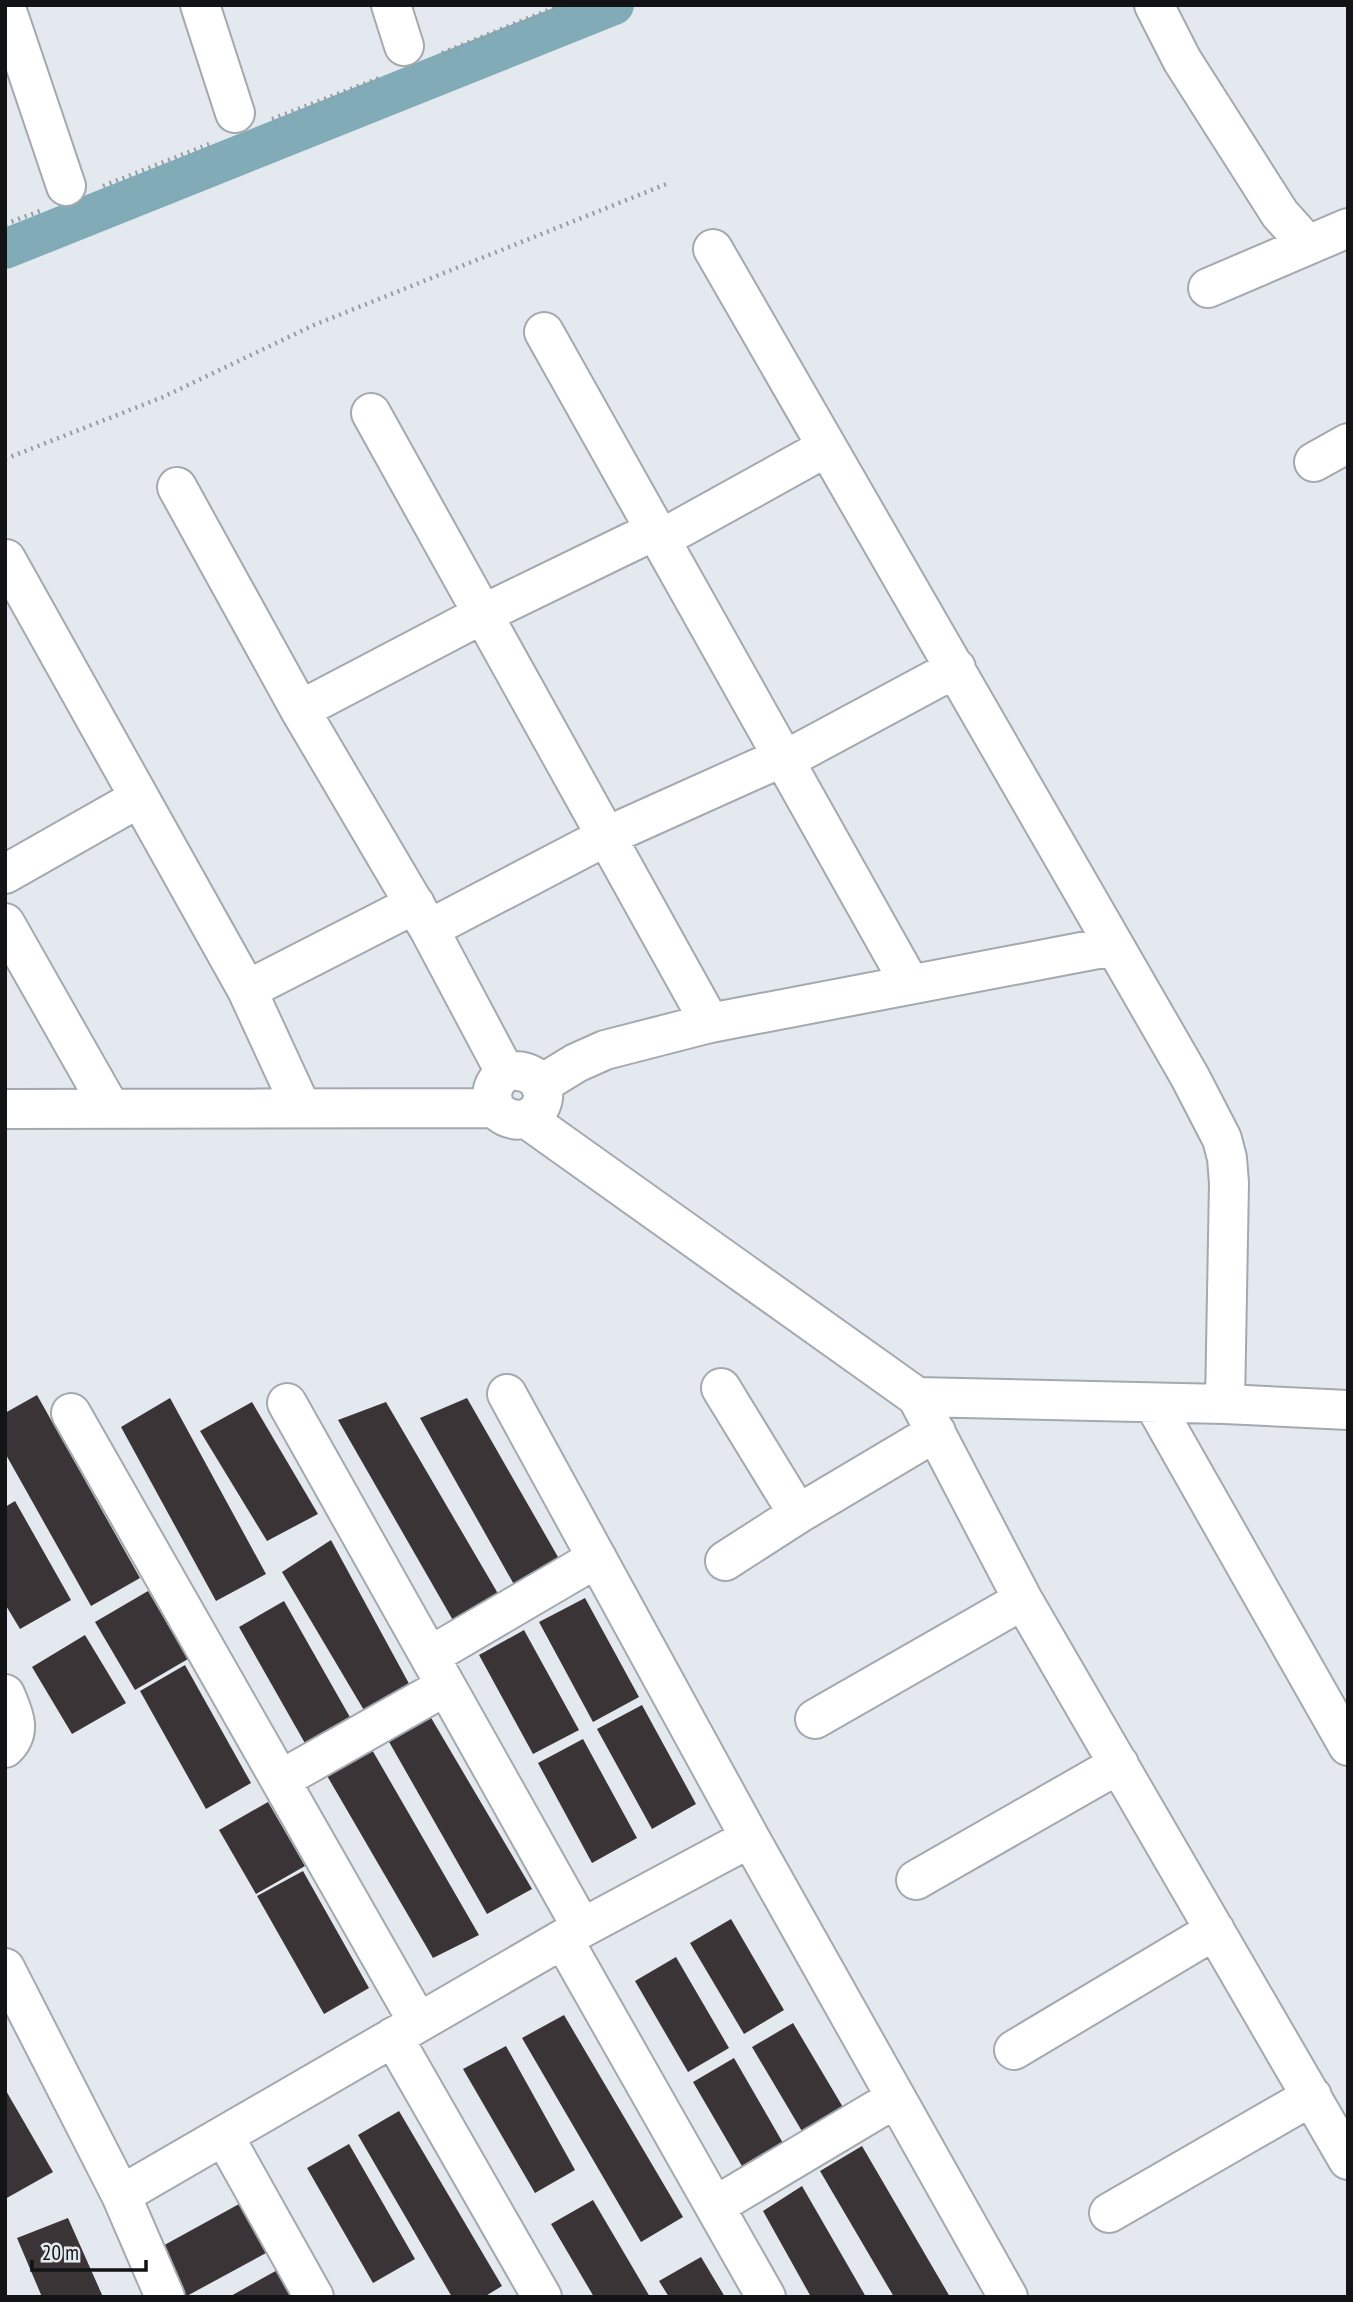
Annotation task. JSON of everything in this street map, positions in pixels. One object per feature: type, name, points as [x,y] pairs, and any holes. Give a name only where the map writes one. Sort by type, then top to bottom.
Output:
[{"type":"street","points":[[5,5],[68,195]]},
{"type":"street","points":[[200,5],[239,126]]},
{"type":"street","points":[[391,5],[409,58]]},
{"type":"street","points":[[1154,5],[1182,60],[1280,214],[1307,244]]},
{"type":"street","points":[[1208,288],[1348,228]]},
{"type":"street","points":[[713,248],[1190,1077],[1222,1139],[1229,1183],[1225,1404]]},
{"type":"street","points":[[544,331],[911,984]]},
{"type":"street","points":[[371,412],[709,1023]]},
{"type":"street","points":[[1314,462],[1348,443]]},
{"type":"street","points":[[300,710],[482,614],[658,534],[827,447]]},
{"type":"street","points":[[177,487],[300,710],[422,916],[517,1096],[917,1397],[1023,1600],[1348,2160]]},
{"type":"street","points":[[6,559],[247,990],[301,1107]]},
{"type":"street","points":[[247,990],[784,759],[956,668]]},
{"type":"street","points":[[5,874],[139,798]]},
{"type":"street","points":[[5,923],[110,1108]]},
{"type":"street","points":[[5,1109],[301,1107],[517,1096],[605,1050],[709,1023],[1113,946]]},
{"type":"street","points":[[721,1388],[798,1514]]},
{"type":"street","points":[[507,1394],[750,1838],[1008,2297]]},
{"type":"street","points":[[917,1397],[1225,1404],[1348,1410]]},
{"type":"street","points":[[287,1403],[438,1671],[715,2206],[766,2297]]},
{"type":"street","points":[[1154,1404],[1337,1701],[1348,1746]]},
{"type":"street","points":[[71,1413],[280,1780],[542,2297]]},
{"type":"street","points":[[725,1561],[798,1514],[936,1433]]},
{"type":"street","points":[[280,1780],[597,1558]]},
{"type":"street","points":[[815,1719],[1023,1600]]},
{"type":"street","points":[[5,1694],[16,1721],[9,1745],[5,1748]]},
{"type":"street","points":[[916,1880],[1119,1764]]},
{"type":"street","points":[[121,2195],[573,1933],[750,1838]]},
{"type":"street","points":[[1014,2050],[1215,1930]]},
{"type":"street","points":[[5,1968],[121,2195],[165,2297]]},
{"type":"street","points":[[1109,2213],[1312,2096]]},
{"type":"street","points":[[715,2206],[896,2098]]},
{"type":"street","points":[[224,2136],[314,2297]]},
{"type":"path","points":[[5,224],[68,195],[409,58],[561,5]]},
{"type":"path","points":[[5,459],[163,397],[314,325],[669,183]]},
{"type":"building","points":[[37,1395],[140,1578],[91,1606],[5,1453],[5,1413]]},
{"type":"building","points":[[170,1398],[266,1574],[216,1601],[121,1427]]},
{"type":"building","points":[[467,1398],[562,1564],[516,1588],[420,1418]]},
{"type":"building","points":[[252,1402],[318,1514],[267,1541],[200,1431]]},
{"type":"building","points":[[386,1402],[500,1597],[454,1622],[338,1420]]},
{"type":"building","points":[[15,1501],[71,1600],[20,1629],[5,1604],[5,1507]]},
{"type":"building","points":[[331,1540],[413,1691],[368,1717],[282,1572]]},
{"type":"building","points":[[148,1591],[188,1659],[135,1690],[95,1622]]},
{"type":"building","points":[[585,1598],[639,1697],[593,1722],[539,1622]]},
{"type":"building","points":[[284,1601],[351,1719],[306,1745],[239,1627]]},
{"type":"building","points":[[524,1630],[579,1730],[533,1754],[479,1655]]},
{"type":"building","points":[[85,1635],[126,1703],[72,1734],[32,1667]]},
{"type":"building","points":[[185,1665],[251,1783],[206,1809],[140,1691]]},
{"type":"building","points":[[642,1705],[696,1804],[652,1829],[597,1729]]},
{"type":"building","points":[[430,1716],[532,1889],[487,1914],[388,1740]]},
{"type":"building","points":[[583,1739],[637,1838],[592,1863],[538,1763]]},
{"type":"building","points":[[371,1748],[479,1935],[433,1958],[326,1774]]},
{"type":"building","points":[[268,1802],[305,1866],[256,1894],[219,1830]]},
{"type":"building","points":[[303,1871],[369,1988],[324,2014],[257,1896]]},
{"type":"building","points":[[731,1919],[784,2010],[744,2034],[690,1943]]},
{"type":"building","points":[[676,1957],[729,2048],[688,2072],[635,1981]]},
{"type":"building","points":[[564,2015],[683,2217],[641,2242],[522,2038]]},
{"type":"building","points":[[793,2023],[847,2114],[806,2138],[752,2047]]},
{"type":"building","points":[[506,2046],[575,2170],[535,2193],[463,2069]]},
{"type":"building","points":[[734,2058],[787,2150],[746,2173],[693,2082]]},
{"type":"building","points":[[5,2089],[53,2172],[5,2199]]},
{"type":"building","points":[[399,2111],[502,2286],[484,2297],[452,2297],[358,2135]]},
{"type":"building","points":[[349,2144],[415,2259],[373,2283],[307,2168]]},
{"type":"building","points":[[862,2146],[950,2297],[894,2297],[820,2171]]},
{"type":"building","points":[[802,2186],[866,2297],[811,2297],[763,2211]]},
{"type":"building","points":[[250,2198],[277,2247],[185,2297],[159,2248]]},
{"type":"building","points":[[593,2200],[650,2297],[594,2297],[551,2224]]},
{"type":"building","points":[[68,2218],[103,2297],[42,2297],[17,2238]]},
{"type":"building","points":[[701,2257],[725,2297],[669,2297],[659,2281]]},
{"type":"building","points":[[281,2268],[296,2297],[229,2297]]},
{"type":"waterway","points":[[5,249],[614,5]]}]
